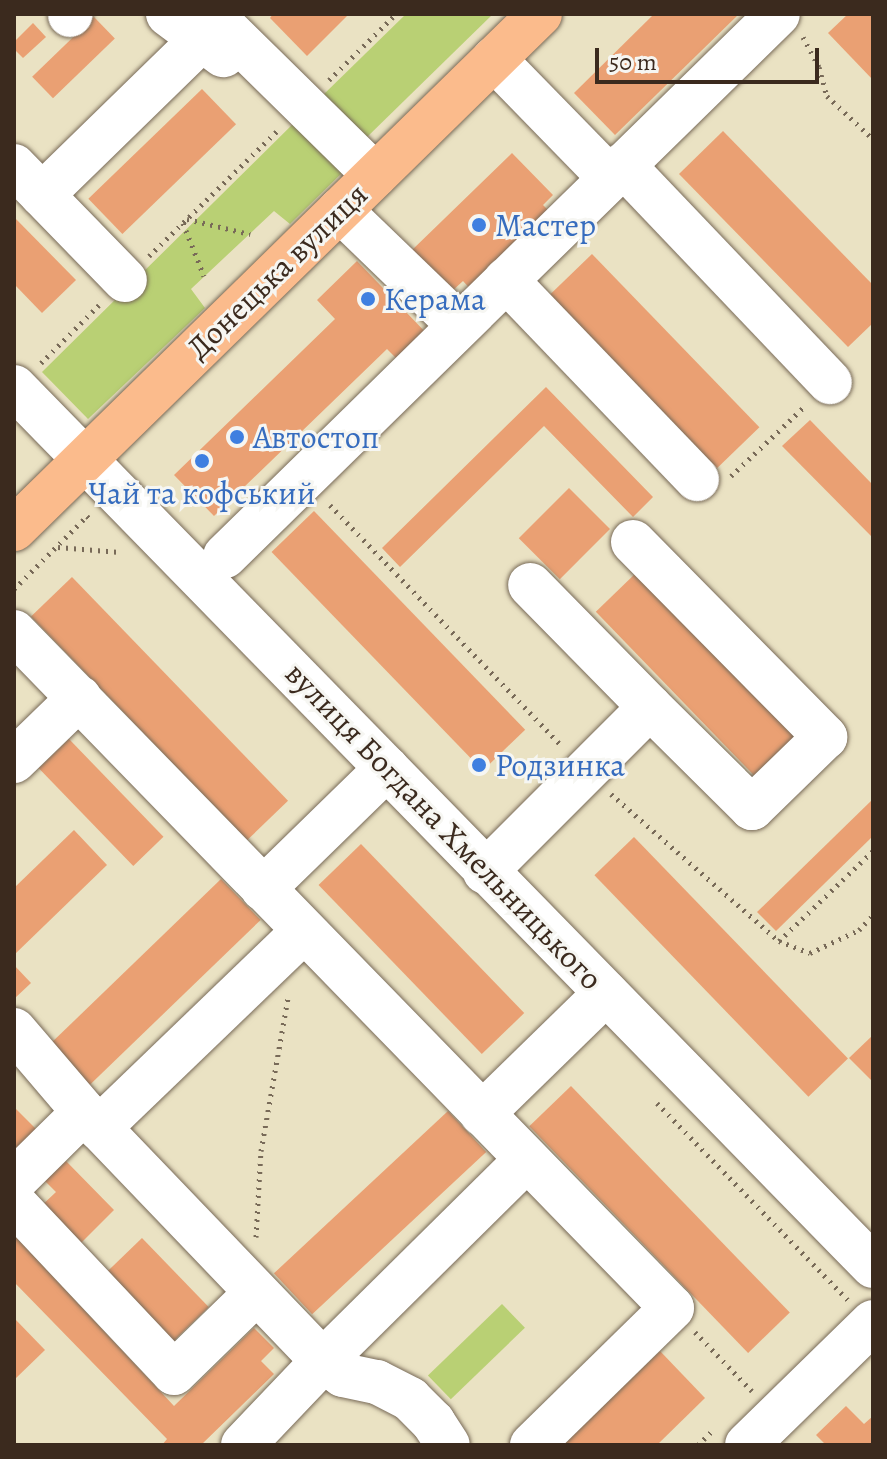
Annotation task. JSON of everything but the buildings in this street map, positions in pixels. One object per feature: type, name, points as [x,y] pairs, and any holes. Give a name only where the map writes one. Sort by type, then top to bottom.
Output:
[{"type":"main road","name":"Донецька вулиця","points":[[14,529],[540,14]]},
{"type":"street","points":[[125,280],[28,181],[206,21],[293,95],[375,175]]},
{"type":"street","points":[[225,556],[616,172],[790,24]]},
{"type":"street","points":[[494,59],[616,172],[830,382]]},
{"type":"street","points":[[340,210],[459,325]]},
{"type":"street","points":[[506,280],[697,479]]},
{"type":"street","name":"вулиця Богдана Хмельницького","points":[[24,378],[85,459],[873,1266]]},
{"type":"street","points":[[530,585],[752,808],[825,737],[633,542]]},
{"type":"street","points":[[14,632],[672,1308],[532,1445]]},
{"type":"street","points":[[14,761],[79,698]]},
{"type":"street","points":[[485,872],[650,707]]},
{"type":"street","points":[[263,889],[387,768]]},
{"type":"street","points":[[14,1181],[92,1120],[304,931]]},
{"type":"street","points":[[482,1114],[606,993]]},
{"type":"street","points":[[14,1030],[92,1120],[323,1361],[343,1375],[377,1382],[410,1399],[433,1422],[448,1445]]},
{"type":"street","points":[[243,1445],[323,1361],[526,1160]]},
{"type":"street","points":[[14,1203],[174,1373],[256,1293]]},
{"type":"street","points":[[733,1434],[855,1316]]},
{"type":"path","points":[[24,378],[185,221],[293,95],[396,14]]},
{"type":"path","points":[[790,24],[810,45],[827,96],[873,139]]},
{"type":"path","points":[[185,221],[250,234]]},
{"type":"path","points":[[185,221],[204,276]]},
{"type":"path","points":[[697,479],[711,495],[830,382]]},
{"type":"path","points":[[305,477],[587,772],[779,941],[810,953],[859,930],[873,915]]},
{"type":"path","points":[[14,589],[87,516],[95,525]]},
{"type":"path","points":[[112,543],[131,563]]},
{"type":"path","points":[[58,547],[120,552]]},
{"type":"path","points":[[779,941],[873,851]]},
{"type":"path","points":[[256,1293],[261,1151],[273,1092],[277,1045],[291,985]]},
{"type":"path","points":[[656,1101],[848,1300],[855,1316]]},
{"type":"path","points":[[672,1308],[753,1392]]},
{"type":"path","points":[[742,1402],[759,1386]]},
{"type":"path","points":[[698,1445],[733,1434]]},
{"type":"green space","points":[[406,14],[493,14],[364,140],[322,96]]},
{"type":"green space","points":[[303,114],[347,168],[290,224],[274,211],[191,289],[205,308],[88,419],[42,372]]},
{"type":"green space","points":[[502,1304],[525,1328],[451,1399],[428,1376]]},
{"type":"place","name":"Мастер","points":[[479,225]]},
{"type":"place","name":"Керама","points":[[368,299]]},
{"type":"place","name":"Автостоп","points":[[237,437]]},
{"type":"place","name":"Чай та кофський","points":[[202,461]]},
{"type":"place","name":"Родзинка","points":[[479,765]]}]
